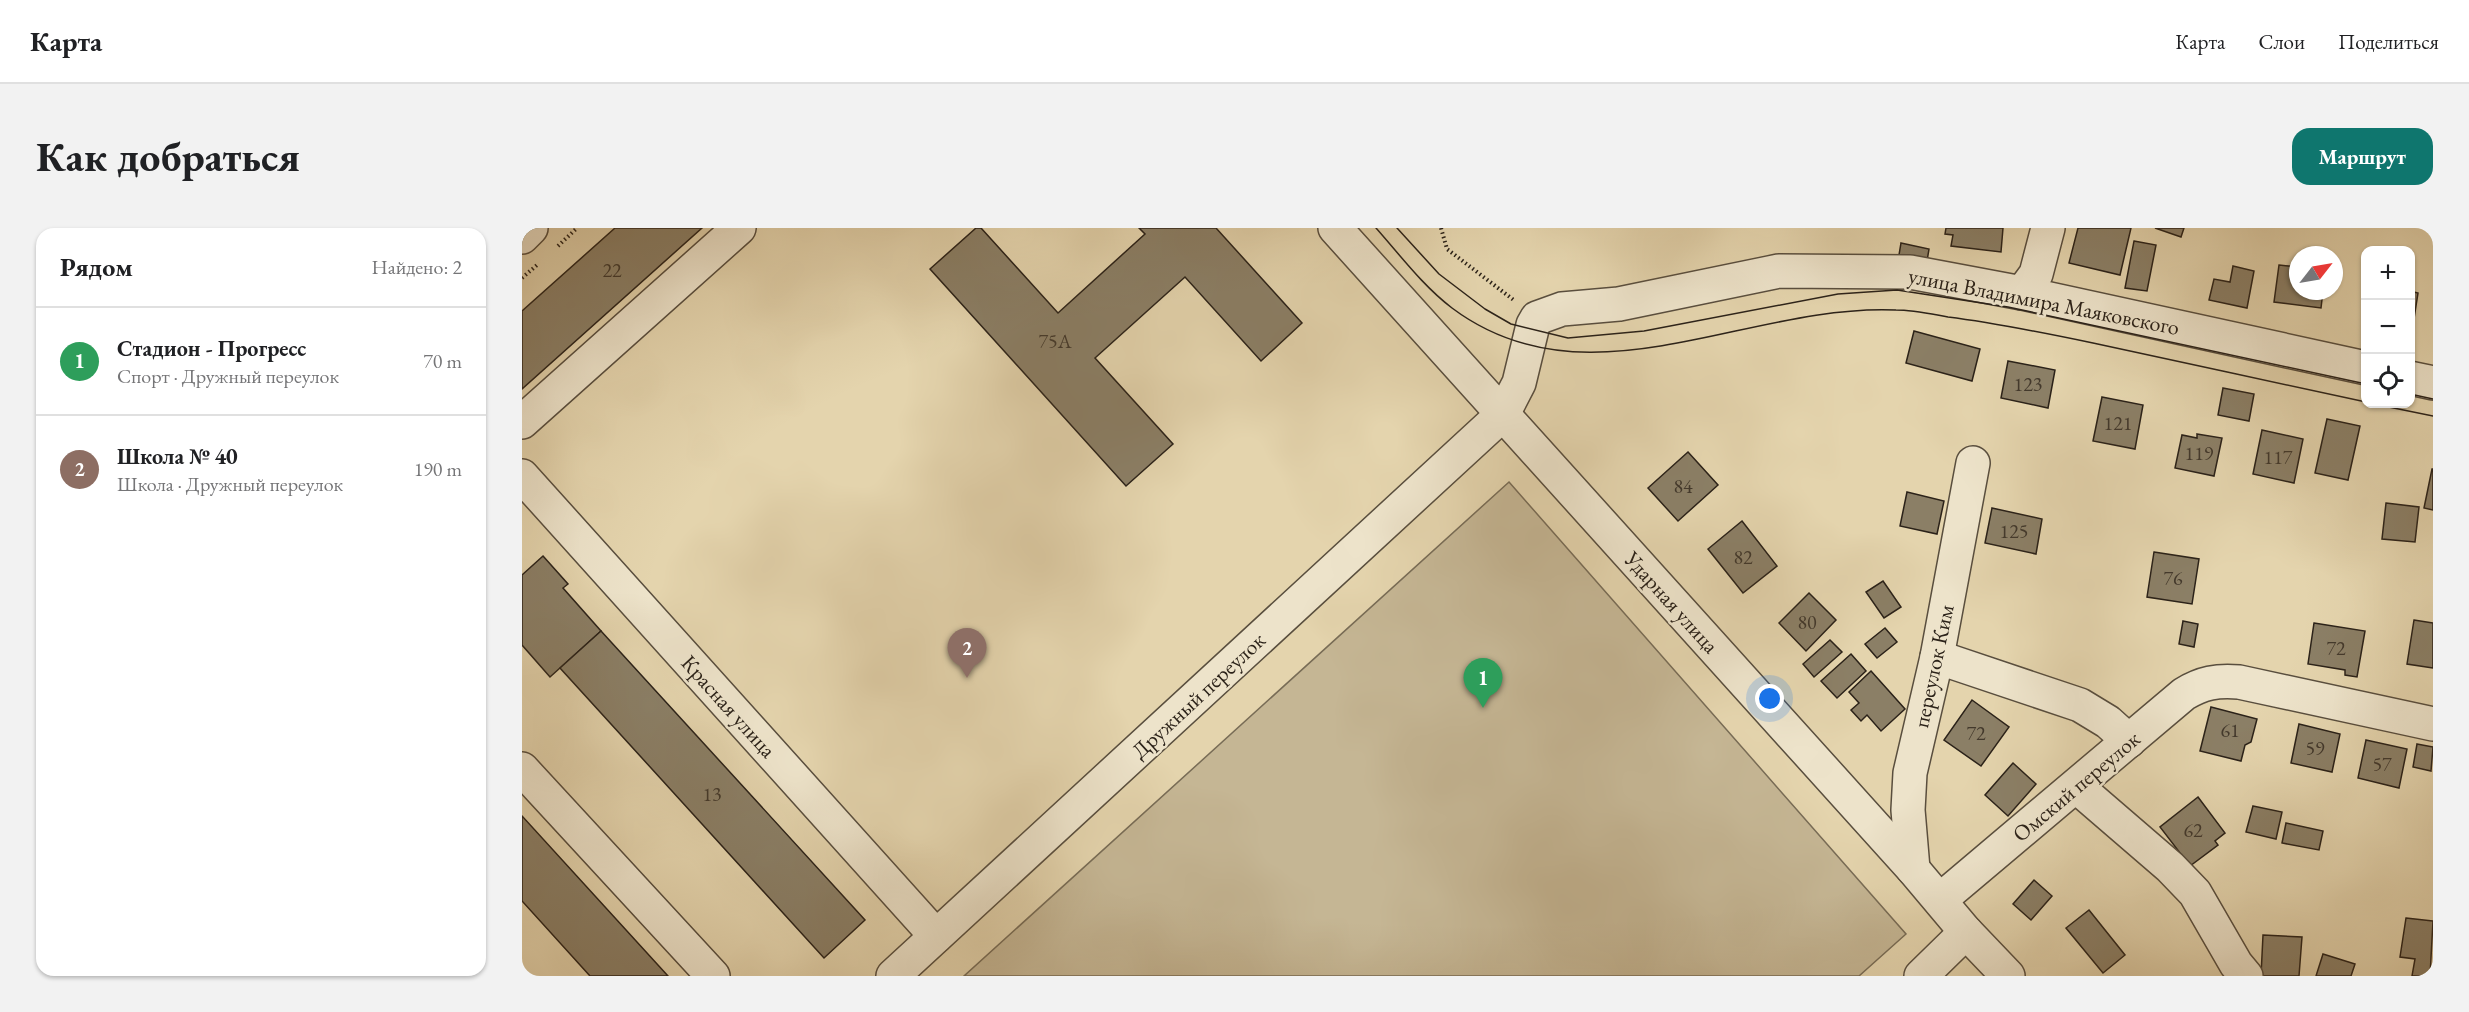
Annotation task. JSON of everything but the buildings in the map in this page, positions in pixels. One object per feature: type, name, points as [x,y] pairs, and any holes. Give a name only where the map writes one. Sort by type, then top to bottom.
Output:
[{"type":"street","points":[[522,237],[531,228]]},
{"type":"street","points":[[522,422],[739,228]]},
{"type":"street","name":"Ударная улица","points":[[1335,228],[2008,976]]},
{"type":"street","points":[[2022,293],[2037,274],[2048,228]]},
{"type":"street","name":"улица Владимира Маяковского","points":[[1538,318],[1562,309],[1619,304],[1779,272],[1910,272],[2022,293],[2361,367]]},
{"type":"street","points":[[1503,414],[1519,383],[1531,330],[1538,318]]},
{"type":"street","points":[[2415,379],[2433,382]]},
{"type":"street","name":"Дружный переулок","points":[[893,976],[1503,414]]},
{"type":"street","name":"переулок Ким","points":[[1913,869],[1908,810],[1910,773],[1937,657],[1973,463]]},
{"type":"street","name":"Красная улица","points":[[522,476],[936,936]]},
{"type":"street","points":[[1937,657],[2080,705],[2108,722],[2129,741]]},
{"type":"street","name":"Омский переулок","points":[[1940,900],[2184,694],[2197,686],[2217,681],[2239,682],[2433,724]]},
{"type":"street","points":[[522,770],[712,976]]},
{"type":"street","points":[[2076,786],[2170,867],[2195,893],[2236,964],[2246,976]]},
{"type":"street","points":[[1921,976],[1966,932]]},
{"type":"path","points":[[1441,228],[1447,249],[1538,318]]},
{"type":"shaded area","points":[[1509,482],[1906,934],[1859,976],[964,976]]},
{"type":"tram line","points":[[1376,228],[1422,280],[1452,308],[1504,337],[1558,350],[1613,352],[1669,345],[1783,321],[1840,312],[1902,310],[2039,332],[2361,401]]},
{"type":"tram line","points":[[1397,228],[1439,274],[1485,309],[1511,324],[1568,338],[1644,331],[1838,294],[1897,290],[2008,307],[2361,383]]},
{"type":"tram line","points":[[2415,395],[2433,399]]},
{"type":"tram line","points":[[2394,408],[2433,416]]},
{"type":"place","name":"Школа № 40","points":[[967,678]]},
{"type":"place","name":"Стадион - Прогресс","points":[[1483,708]]}]
